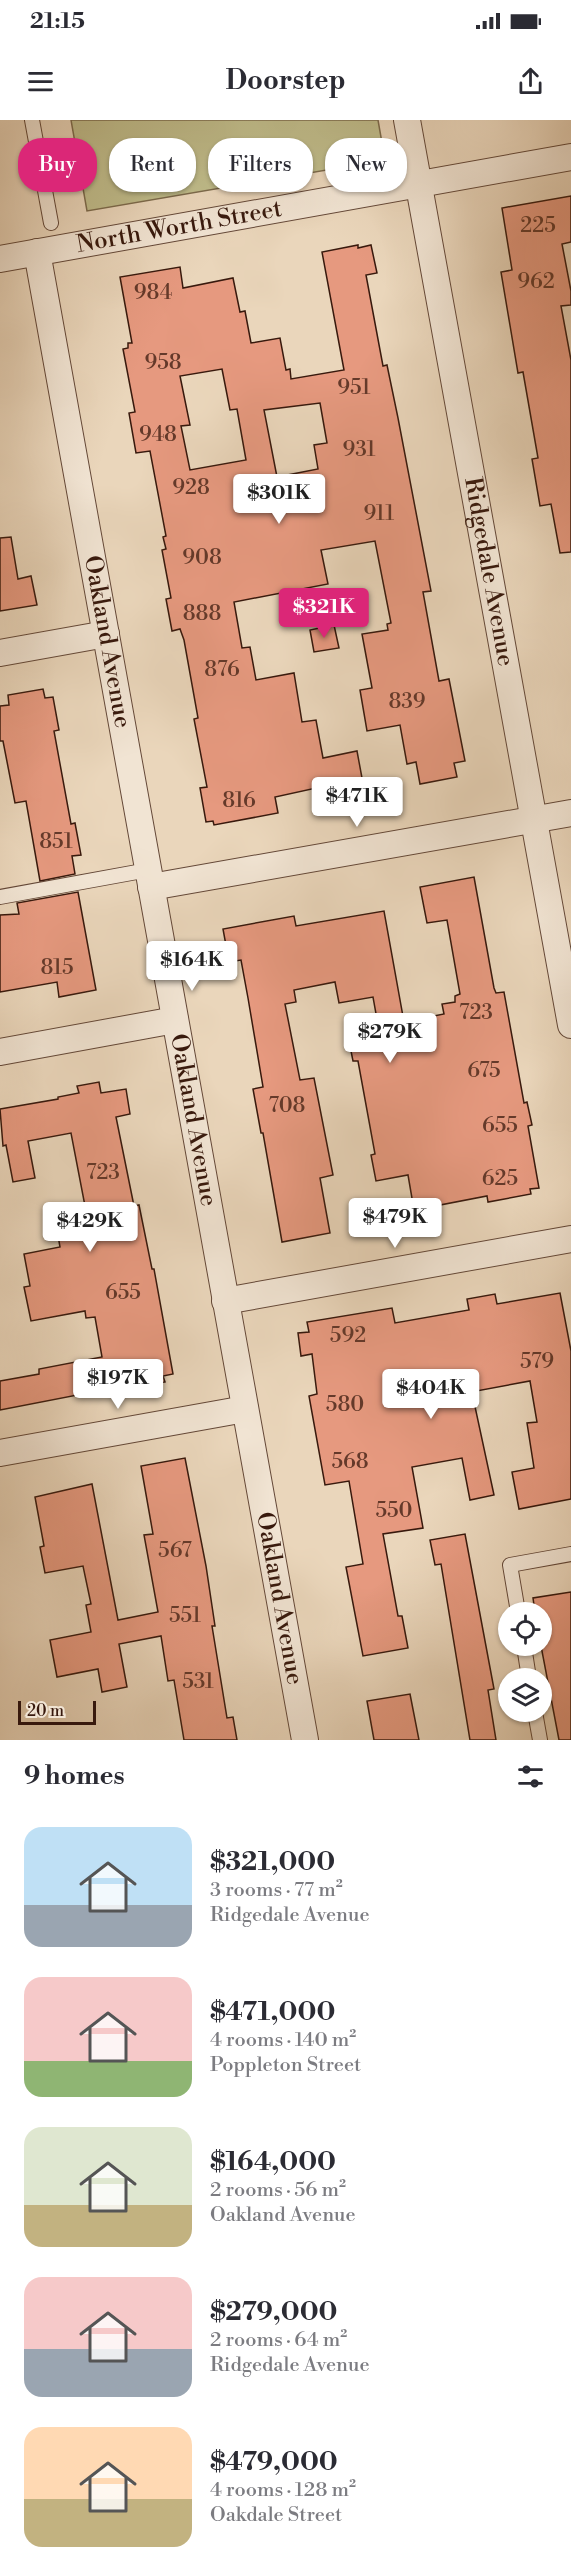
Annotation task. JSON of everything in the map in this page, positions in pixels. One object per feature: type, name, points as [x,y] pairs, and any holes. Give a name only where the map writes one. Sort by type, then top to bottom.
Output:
[{"type":"street","name":"Ridgedale Avenue","points":[[407,120],[571,1025]]},
{"type":"street","name":"North Worth Street","points":[[0,259],[571,157]]},
{"type":"street","name":"Oakland Avenue","points":[[38,252],[305,1740]]},
{"type":"street","points":[[0,653],[106,634]]},
{"type":"street","points":[[150,878],[571,813]]},
{"type":"street","points":[[0,1052],[175,1020]]},
{"type":"street","points":[[225,1301],[571,1239]]},
{"type":"street","points":[[0,1453],[245,1409]]},
{"type":"lane","points":[[32,120],[51,223]]},
{"type":"lane","points":[[0,897],[150,878]]},
{"type":"lane","points":[[516,1602],[510,1565],[571,1554]]},
{"type":"lane","points":[[537,1722],[540,1740]]},
{"type":"shaded area","points":[[71,120],[378,120],[381,138],[325,138],[325,170],[313,172],[313,138],[208,138],[208,190],[87,211],[84,192],[97,192],[97,138],[74,138]]},
{"type":"building","points":[[571,196],[571,242],[562,244],[571,291],[571,305],[561,306],[571,360],[571,552],[560,553],[551,504],[540,506],[532,459],[538,458],[523,372],[518,373],[501,272],[512,270],[502,208]]},
{"type":"building","points":[[358,245],[358,248],[371,245],[377,273],[366,275],[383,366],[387,365],[398,418],[431,591],[423,592],[439,681],[449,679],[465,761],[454,763],[457,777],[420,784],[416,762],[407,764],[400,725],[367,731],[360,690],[372,688],[362,634],[388,630],[387,624],[391,623],[375,541],[321,550],[328,584],[234,602],[242,648],[250,647],[256,680],[294,673],[302,722],[316,720],[323,758],[357,751],[362,778],[275,797],[278,813],[214,825],[213,821],[206,822],[200,788],[207,787],[194,719],[198,718],[184,640],[180,629],[172,631],[166,599],[171,598],[162,550],[166,549],[163,537],[166,536],[150,451],[136,453],[129,413],[135,412],[123,349],[128,348],[128,343],[132,343],[120,277],[180,267],[183,288],[233,278],[240,312],[245,311],[251,343],[280,338],[286,370],[290,369],[291,379],[344,370],[322,252]],"holes":[[[222,369],[230,410],[237,409],[246,460],[190,470],[181,426],[190,425],[180,376]],[[320,403],[327,443],[314,445],[318,469],[277,477],[264,410]]]},
{"type":"building","points":[[11,537],[18,579],[31,576],[37,605],[0,611],[0,538]]},
{"type":"building","points":[[334,625],[339,648],[314,652],[310,630]]},
{"type":"building","points":[[43,689],[45,698],[53,697],[59,730],[54,731],[71,824],[75,823],[81,855],[72,856],[75,874],[40,881],[26,801],[15,803],[3,741],[0,741],[0,706],[9,705],[8,695]]},
{"type":"building","points":[[474,877],[494,988],[496,993],[504,992],[524,1103],[527,1102],[532,1125],[528,1126],[539,1188],[530,1189],[531,1194],[488,1202],[487,1196],[414,1210],[408,1175],[376,1181],[371,1155],[375,1154],[358,1061],[353,1061],[349,1041],[380,1036],[373,997],[339,1003],[335,982],[294,990],[296,1002],[285,1004],[300,1080],[314,1078],[333,1175],[320,1178],[330,1233],[282,1242],[253,1089],[263,1087],[241,960],[229,962],[223,929],[294,916],[296,926],[384,911],[404,1022],[444,1014],[442,1004],[455,1002],[455,996],[460,994],[447,920],[427,923],[420,887]]},
{"type":"building","points":[[78,892],[96,990],[59,997],[57,982],[0,992],[0,915],[19,914],[17,903]]},
{"type":"building","points":[[99,1082],[101,1093],[126,1089],[130,1114],[116,1117],[134,1206],[139,1205],[152,1269],[154,1269],[173,1374],[163,1376],[165,1382],[109,1392],[108,1389],[0,1410],[0,1381],[39,1374],[39,1369],[102,1357],[95,1317],[86,1318],[85,1311],[31,1321],[24,1287],[30,1286],[24,1254],[60,1247],[54,1212],[85,1206],[71,1133],[28,1141],[35,1178],[13,1182],[6,1145],[3,1146],[0,1109],[58,1099],[58,1097],[79,1093],[77,1086]]},
{"type":"building","points":[[560,1293],[571,1351],[571,1499],[519,1509],[512,1472],[534,1468],[527,1423],[537,1422],[530,1381],[476,1391],[478,1402],[474,1402],[494,1495],[470,1500],[462,1458],[412,1467],[423,1528],[383,1534],[398,1616],[402,1616],[408,1648],[363,1656],[346,1567],[363,1564],[349,1481],[325,1485],[309,1396],[317,1394],[312,1354],[301,1356],[298,1333],[309,1332],[307,1322],[392,1308],[395,1323],[469,1310],[467,1299],[495,1294],[497,1304]]},
{"type":"building","points":[[185,1458],[206,1566],[215,1626],[212,1626],[227,1718],[233,1717],[237,1740],[184,1740],[174,1680],[168,1681],[161,1636],[119,1644],[127,1687],[102,1692],[98,1669],[57,1677],[50,1640],[91,1632],[86,1605],[91,1604],[83,1566],[45,1573],[40,1547],[44,1546],[35,1497],[92,1484],[118,1620],[158,1612],[144,1535],[153,1534],[141,1466]]},
{"type":"building","points":[[465,1534],[494,1689],[488,1690],[496,1740],[470,1740],[441,1564],[435,1565],[430,1540]]},
{"type":"building","points":[[571,1592],[571,1740],[559,1740],[552,1703],[552,1668],[545,1668],[543,1656],[552,1656],[552,1602],[534,1602],[533,1598]]},
{"type":"building","points":[[410,1694],[419,1740],[374,1740],[367,1701]]}]
